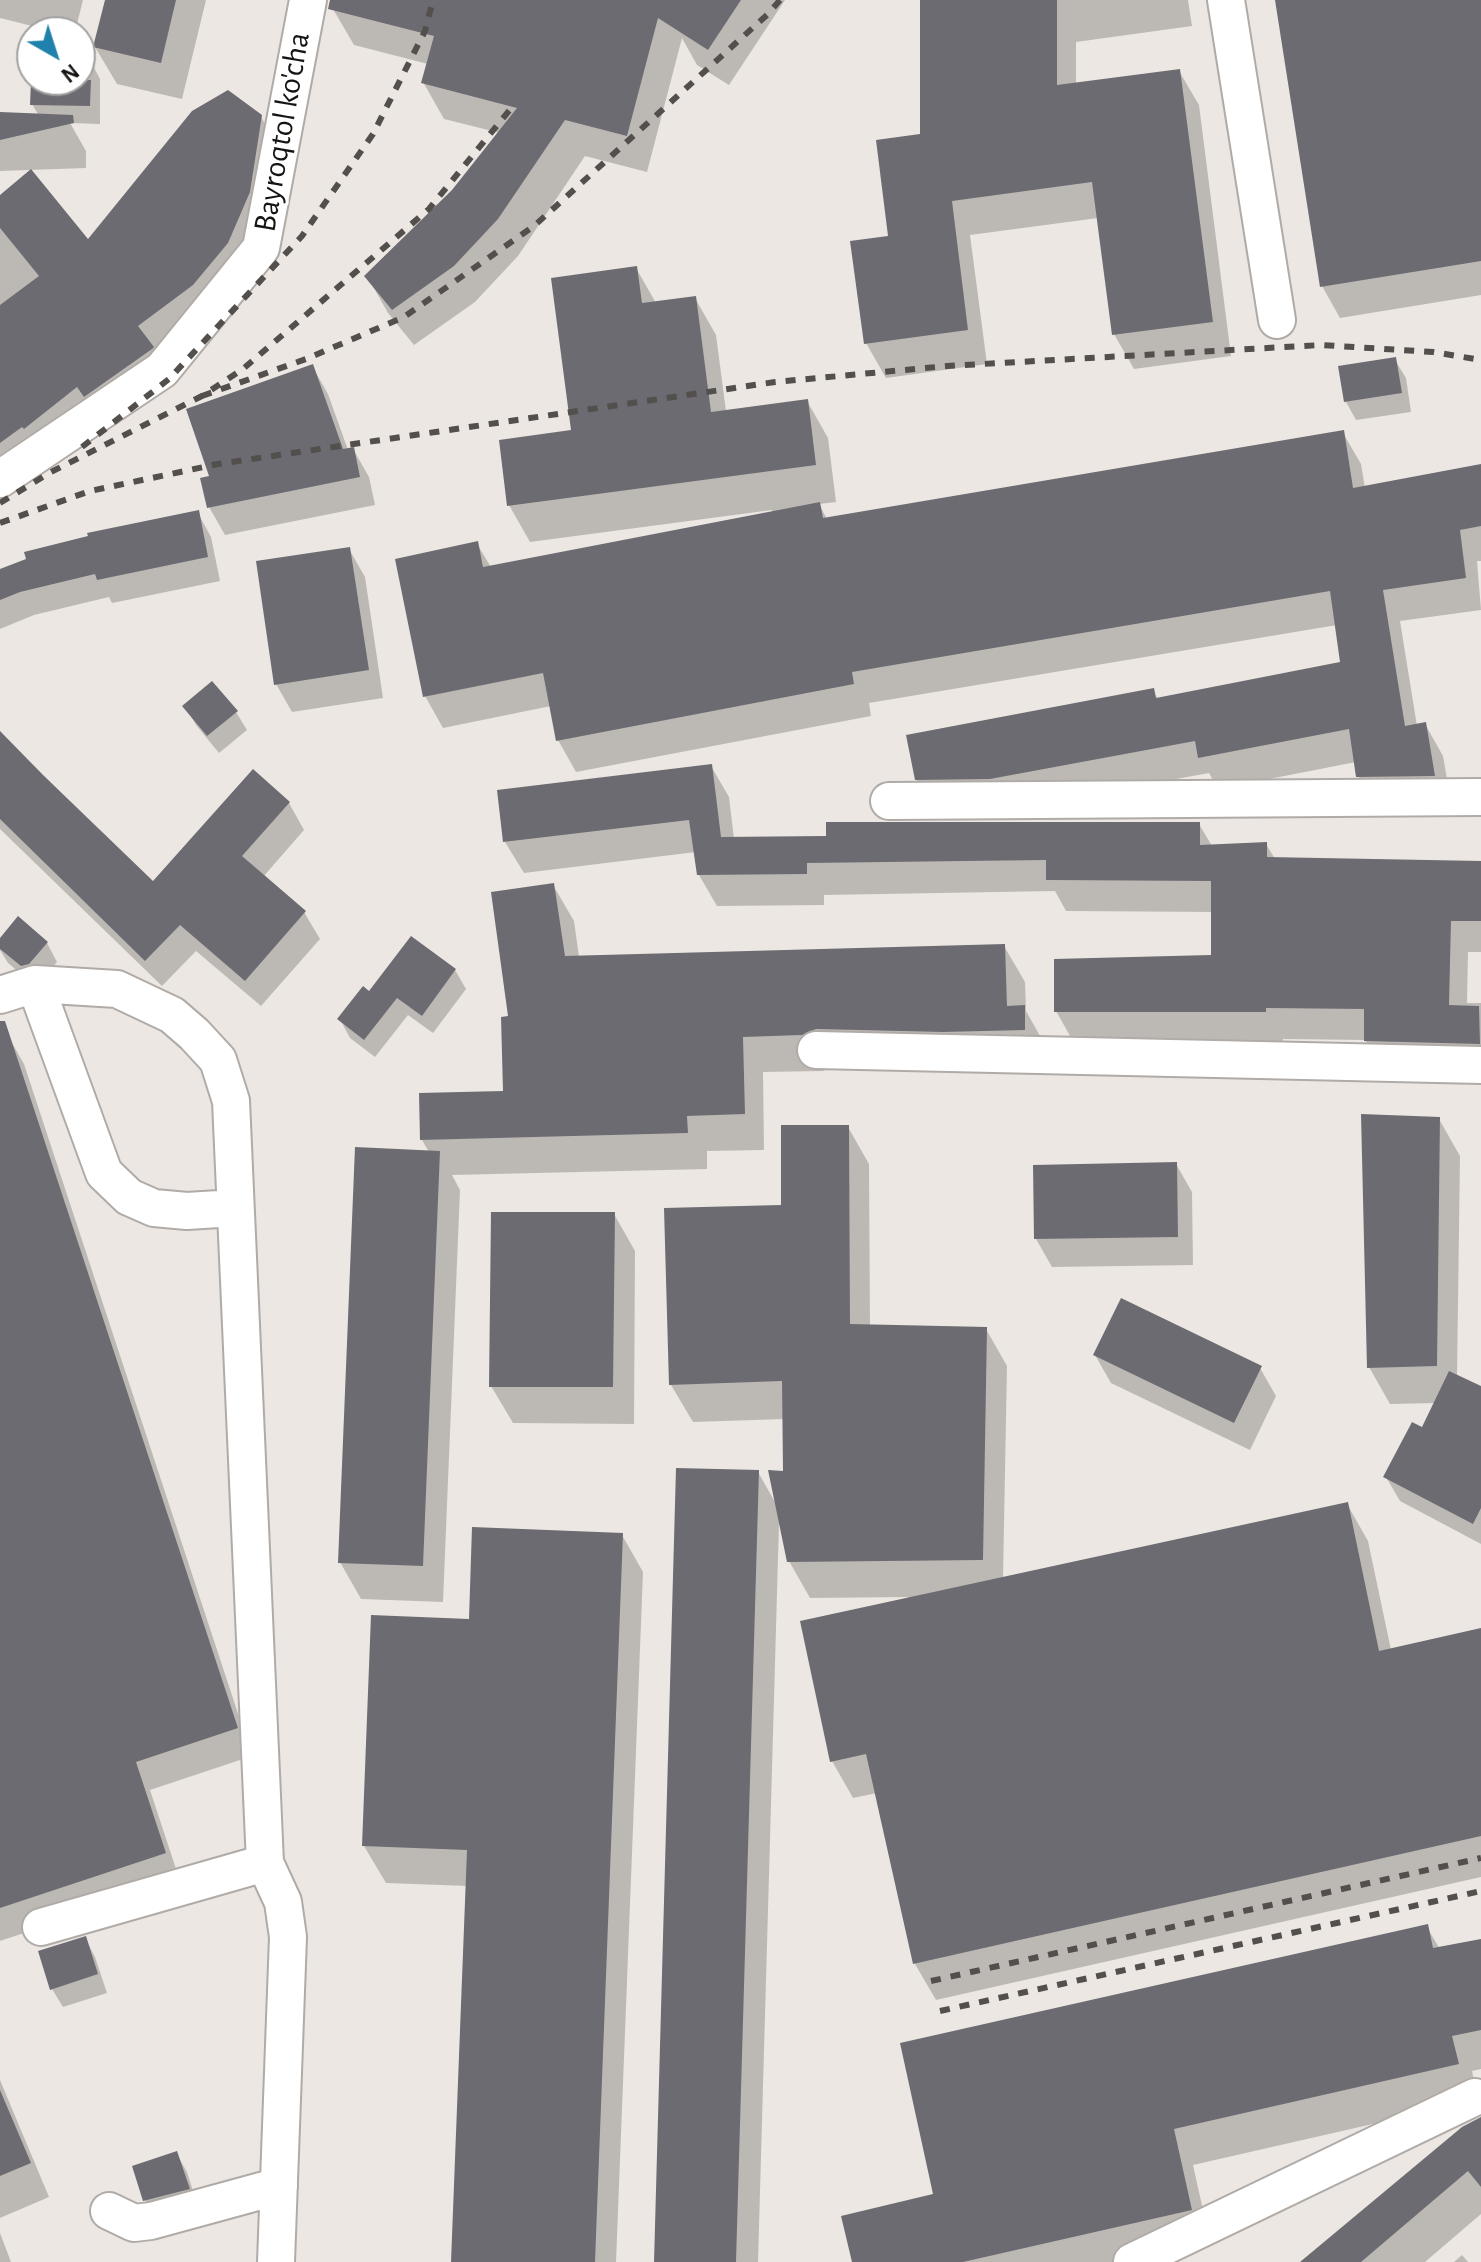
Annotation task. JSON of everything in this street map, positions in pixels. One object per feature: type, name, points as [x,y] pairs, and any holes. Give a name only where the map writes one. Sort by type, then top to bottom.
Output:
[{"type":"street","name":"Bayroqtol ko'cha","points":[[0,479],[162,370],[261,248],[308,0]]},
{"type":"street","points":[[1226,0],[1277,320]]},
{"type":"street","points":[[889,801],[1481,797]]},
{"type":"street","points":[[35,984],[104,1173],[129,1197],[154,1208],[187,1211],[235,1208]]},
{"type":"street","points":[[0,995],[35,984],[117,989],[172,1015],[194,1034],[218,1060],[231,1101],[265,1863],[283,1902],[288,1937],[276,2262]]},
{"type":"street","points":[[816,1050],[1481,1065]]},
{"type":"street","points":[[41,1927],[265,1863]]},
{"type":"street","points":[[1132,2262],[1475,2097]]},
{"type":"street","points":[[109,2211],[134,2223],[151,2221],[279,2186]]},
{"type":"building","points":[[105,0],[176,0],[161,63],[96,48]]},
{"type":"building","points":[[330,0],[741,0],[708,50],[658,18],[627,136],[565,120],[498,219],[454,266],[392,310],[364,276],[452,190],[517,108],[421,83],[434,36],[328,9]]},
{"type":"building","points":[[920,0],[1057,0],[1057,85],[1180,69],[1213,322],[1112,335],[1092,182],[952,201],[968,330],[864,344],[850,241],[888,236],[876,140],[920,134]]},
{"type":"building","points":[[1275,0],[1481,0],[1481,261],[1320,287]]},
{"type":"building","points":[[228,90],[262,115],[250,192],[228,243],[193,285],[138,326],[154,347],[152,349],[84,397],[77,387],[24,429],[22,427],[0,443],[0,305],[39,276],[0,228],[0,195],[31,169],[88,239],[192,111]]},
{"type":"building","points":[[30,96],[90,96],[90,106],[30,105]]},
{"type":"building","points":[[0,112],[73,115],[74,123],[0,140]]},
{"type":"building","points":[[637,266],[642,303],[696,296],[711,412],[808,399],[816,465],[507,506],[499,440],[571,430],[551,278]]},
{"type":"building","points":[[1396,357],[1402,393],[1344,402],[1338,366]]},
{"type":"building","points":[[313,364],[343,449],[354,447],[360,477],[207,508],[200,478],[209,476],[186,409]]},
{"type":"building","points":[[1344,430],[1353,488],[1481,464],[1481,526],[1460,530],[1466,578],[1383,590],[1405,726],[1426,722],[1435,776],[1356,777],[1349,729],[1198,758],[1195,741],[990,779],[915,780],[906,735],[1154,688],[1156,698],[1340,662],[1330,591],[852,672],[854,684],[556,741],[543,673],[423,697],[395,559],[478,541],[483,567],[820,502],[823,518]]},
{"type":"building","points":[[199,510],[208,557],[97,580],[95,574],[20,592],[0,600],[0,569],[26,559],[24,552],[88,536],[87,533]]},
{"type":"building","points":[[350,547],[369,670],[274,685],[256,561]]},
{"type":"building","points":[[212,681],[238,711],[207,736],[182,706]]},
{"type":"building","points":[[0,731],[153,881],[253,769],[290,802],[242,856],[306,911],[245,981],[180,925],[145,961],[0,819]]},
{"type":"building","points":[[712,764],[721,837],[826,836],[826,822],[1200,822],[1200,845],[1267,842],[1267,857],[1481,861],[1481,921],[1451,921],[1449,1005],[1479,1006],[1480,1044],[1364,1041],[1364,1009],[1054,1012],[1054,959],[1211,955],[1211,881],[1046,880],[1046,860],[807,863],[807,874],[697,875],[689,820],[503,842],[497,790]]},
{"type":"building","points":[[554,883],[565,956],[1005,944],[1007,1006],[1025,1005],[1025,1030],[816,1029],[802,1035],[743,1037],[745,1114],[687,1116],[688,1133],[420,1140],[419,1093],[503,1091],[501,1017],[508,1016],[491,892]]},
{"type":"building","points":[[18,916],[48,942],[29,964],[21,966],[0,949],[0,938]]},
{"type":"building","points":[[411,936],[456,969],[422,1016],[397,998],[364,1040],[337,1019],[363,986],[369,991]]},
{"type":"building","points":[[0,1021],[5,1021],[238,1728],[136,1762],[166,1853],[0,1908]]},
{"type":"building","points":[[1361,1114],[1440,1117],[1437,1366],[1367,1368]]},
{"type":"building","points":[[781,1125],[849,1125],[850,1324],[987,1327],[983,1560],[787,1562],[768,1470],[783,1471],[782,1381],[669,1385],[664,1208],[781,1205]]},
{"type":"building","points":[[355,1147],[440,1151],[423,1566],[338,1563]]},
{"type":"building","points":[[1177,1162],[1178,1237],[1034,1239],[1033,1165]]},
{"type":"building","points":[[491,1212],[615,1212],[613,1387],[489,1387]]},
{"type":"building","points":[[1121,1298],[1262,1366],[1234,1423],[1093,1355]]},
{"type":"building","points":[[1449,1371],[1481,1386],[1481,1508],[1473,1524],[1383,1477],[1412,1422],[1422,1427]]},
{"type":"building","points":[[676,1468],[759,1470],[736,2262],[654,2262]]},
{"type":"building","points":[[1348,1502],[1379,1651],[1481,1628],[1481,1836],[913,1964],[866,1754],[830,1762],[800,1621]]},
{"type":"building","points":[[472,1527],[623,1533],[595,2262],[451,2262],[467,1850],[362,1846],[371,1615],[469,1619]]},
{"type":"building","points":[[1428,1924],[1433,1948],[1481,1939],[1481,2030],[1452,2036],[1459,2064],[1174,2129],[1192,2210],[963,2262],[852,2262],[841,2216],[933,2194],[900,2043]]},
{"type":"building","points":[[86,1936],[98,1974],[50,1990],[38,1951]]},
{"type":"building","points":[[0,2090],[31,2163],[0,2176]]},
{"type":"building","points":[[1481,2117],[1481,2187],[1468,2171],[1361,2262],[1300,2262],[1462,2127]]},
{"type":"building","points":[[177,2151],[190,2189],[143,2201],[132,2166]]},
{"type":"railway","points":[[82,447],[169,379],[302,236],[373,134],[425,31],[433,0]]},
{"type":"railway","points":[[202,396],[306,359],[404,317],[534,226],[780,0]]},
{"type":"railway","points":[[0,503],[51,472],[202,396],[243,369],[429,209],[513,106]]},
{"type":"railway","points":[[0,523],[90,491],[218,464],[775,382],[947,366],[1321,345],[1433,352],[1481,360]]},
{"type":"railway","points":[[931,1981],[1481,1858]]},
{"type":"railway","points":[[940,2011],[1481,1891]]}]
